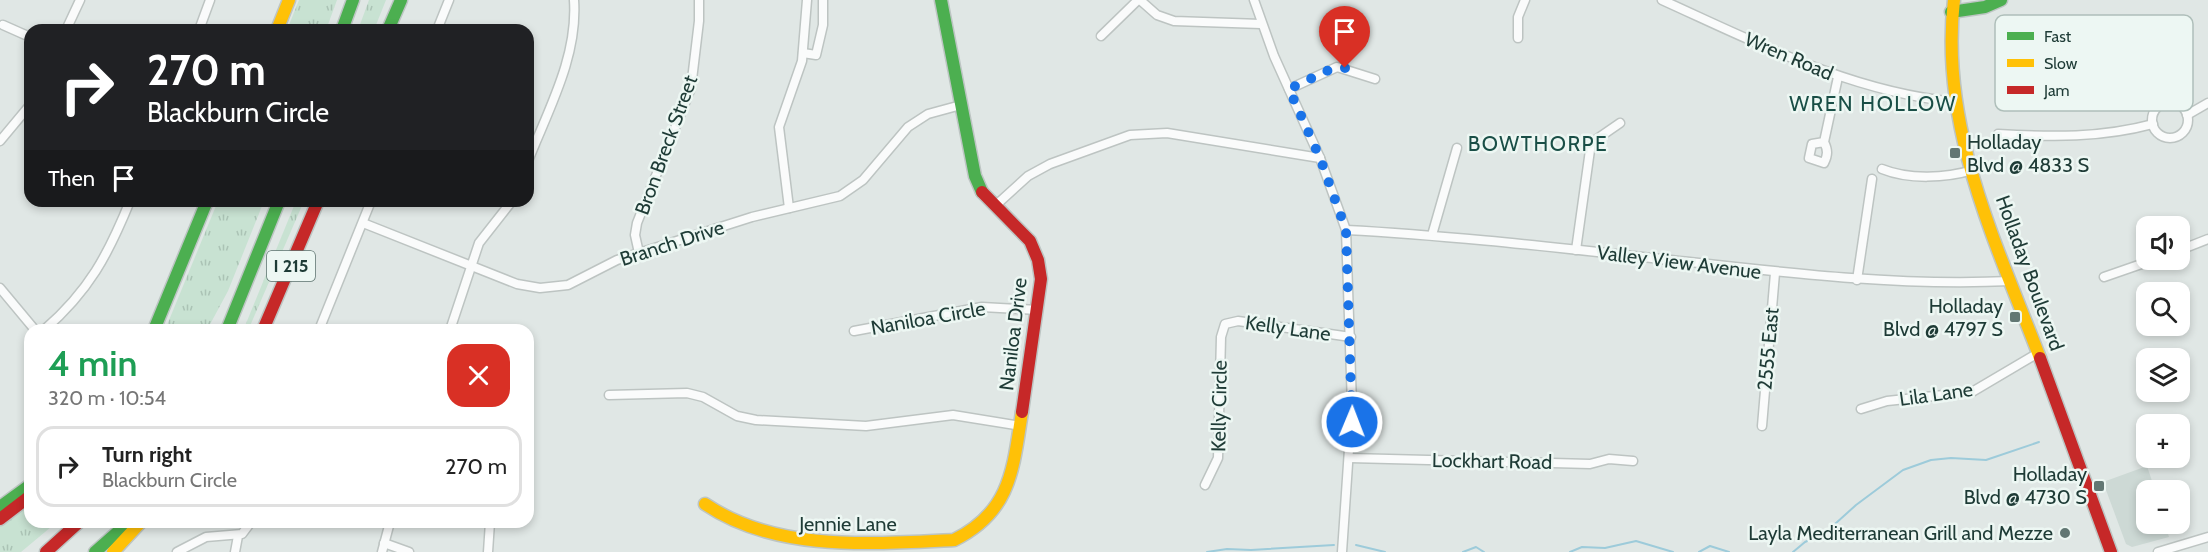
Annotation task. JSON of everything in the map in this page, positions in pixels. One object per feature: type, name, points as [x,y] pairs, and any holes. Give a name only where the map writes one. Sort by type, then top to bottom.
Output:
[{"type":"main road","points":[[279,24],[289,0]]},
{"type":"main road","points":[[344,24],[353,0]]},
{"type":"main road","points":[[390,24],[400,0]]},
{"type":"main road","name":"Naniloa Drive","points":[[941,0],[975,176],[984,195],[1020,228],[1035,250],[1041,279],[1013,472],[1004,495],[990,515],[964,536]]},
{"type":"main road","points":[[1953,6],[1985,7],[2001,0]]},
{"type":"main road","name":"Holladay Boulevard","points":[[1953,6],[1949,46],[1956,102],[1973,170],[2111,552]]},
{"type":"main road","points":[[156,324],[205,207]]},
{"type":"main road","name":"I 215","points":[[230,324],[246,289],[277,207]]},
{"type":"main road","name":"I 215","points":[[266,324],[315,207]]},
{"type":"main road","points":[[0,507],[24,489]]},
{"type":"main road","points":[[0,519],[24,501]]},
{"type":"main road","name":"Jennie Lane","points":[[705,504],[722,518],[759,534],[810,547],[949,541],[964,536]]},
{"type":"main road","points":[[46,552],[72,528]]},
{"type":"main road","points":[[95,552],[122,528]]},
{"type":"main road","points":[[113,552],[135,528]]},
{"type":"street","points":[[69,24],[80,0]]},
{"type":"street","points":[[200,24],[210,0]]},
{"type":"street","points":[[439,24],[449,0]]},
{"type":"street","points":[[534,145],[571,49],[575,24],[574,0]]},
{"type":"street","name":"Bron Breck Street","points":[[639,253],[635,235],[638,223],[692,81],[699,0]]},
{"type":"street","points":[[789,208],[779,127],[802,57],[807,0]]},
{"type":"street","points":[[802,57],[816,55],[823,25],[823,0]]},
{"type":"street","points":[[1101,36],[1139,0],[1157,15],[1174,21],[1261,24]]},
{"type":"street","points":[[1254,0],[1261,24],[1320,158],[1346,230],[1351,337],[1350,458],[1342,552]]},
{"type":"street","points":[[1518,38],[1518,17],[1525,0]]},
{"type":"street","name":"Wren Road","points":[[1662,0],[1838,77],[1893,92],[1956,102]]},
{"type":"street","points":[[3,25],[24,34]]},
{"type":"street","points":[[1289,89],[1337,67],[1375,79]]},
{"type":"street","points":[[1824,142],[1838,77]]},
{"type":"street","points":[[2187,115],[2208,103]]},
{"type":"street","name":"Branch Drive","points":[[363,223],[525,286],[554,288],[568,285],[610,263],[639,253],[789,208],[825,201],[846,193],[863,180],[898,136],[913,123],[928,114],[961,105]]},
{"type":"street","points":[[2152,124],[2155,111]]},
{"type":"street","points":[[2152,124],[2161,135],[2174,137],[2185,129],[2187,115],[2184,111]]},
{"type":"street","points":[[0,141],[24,112]]},
{"type":"street","points":[[1576,250],[1591,142],[1620,123]]},
{"type":"street","points":[[1998,134],[2077,137],[2117,133],[2152,124]]},
{"type":"street","points":[[995,206],[1028,176],[1050,164],[1130,135],[1167,133],[1320,158]]},
{"type":"street","points":[[1432,235],[1457,148]]},
{"type":"street","points":[[1882,169],[1899,174],[1946,177],[1973,170]]},
{"type":"street","points":[[1857,280],[1872,178]]},
{"type":"street","points":[[50,324],[71,305],[93,278],[108,253],[127,207]]},
{"type":"street","points":[[321,324],[369,207]]},
{"type":"street","points":[[452,324],[471,265],[485,234],[507,207]]},
{"type":"street","name":"Valley View Avenue","points":[[1346,230],[1432,235],[1857,280],[1972,283],[2012,281]]},
{"type":"street","points":[[2190,246],[2208,239]]},
{"type":"street","points":[[2104,278],[2136,266]]},
{"type":"street","name":"2555 East","points":[[1762,426],[1775,273]]},
{"type":"street","points":[[0,288],[30,324]]},
{"type":"street","name":"Naniloa Circle","points":[[854,331],[982,307],[1038,310]]},
{"type":"street","name":"Kelly Lane","points":[[1225,324],[1238,321],[1351,337]]},
{"type":"street","name":"Kelly Circle","points":[[1205,485],[1215,469],[1218,458],[1221,337],[1225,324]]},
{"type":"street","name":"Lila Lane","points":[[1861,409],[1887,401],[1972,392],[2038,353]]},
{"type":"street","points":[[609,395],[687,393],[703,397],[737,416],[756,420],[866,426],[953,415],[1021,426]]},
{"type":"street","name":"Lockhart Road","points":[[1350,458],[1590,464],[1609,459],[1633,461]]},
{"type":"street","points":[[177,552],[206,537],[238,536],[247,528]]},
{"type":"street","points":[[388,528],[383,548],[409,552]]},
{"type":"street","points":[[488,552],[490,528]]},
{"type":"street","points":[[235,552],[238,536]]},
{"type":"street","points":[[2158,552],[2208,537]]},
{"type":"shaded area","points":[[2142,468],[2148,468],[2152,480],[2136,480],[2136,534],[2168,534],[2169,537],[2132,547],[2126,544],[2103,482]]},
{"type":"green space","points":[[299,0],[337,0],[328,24],[289,24]]},
{"type":"green space","points":[[369,0],[386,0],[376,24],[360,24]]},
{"type":"green space","points":[[216,207],[262,207],[228,291],[210,324],[167,324]]},
{"type":"green space","points":[[294,207],[301,207],[251,324],[246,324]]},
{"type":"green space","points":[[24,507],[24,528],[50,528],[21,552],[0,552],[0,524]]},
{"type":"waterway","points":[[1793,552],[1805,542],[1825,533],[1856,505],[1903,470],[1931,460],[1951,458],[1986,460],[2039,442]]},
{"type":"waterway","points":[[1570,552],[1582,547],[1605,548],[1636,541],[1673,552]]},
{"type":"waterway","points":[[1207,552],[1227,549],[1251,550],[1334,545]]},
{"type":"waterway","points":[[1356,545],[1385,552]]},
{"type":"waterway","points":[[1699,552],[1710,546],[1729,552]]},
{"type":"waterway","points":[[1463,552],[1476,547],[1484,552]]},
{"type":"traffic: fast","points":[[344,24],[353,0]]},
{"type":"traffic: fast","points":[[391,24],[401,0]]},
{"type":"traffic: fast","points":[[941,0],[975,176],[982,192]]},
{"type":"traffic: fast","points":[[1951,12],[1985,7],[2001,0]]},
{"type":"traffic: fast","points":[[156,324],[205,207]]},
{"type":"traffic: fast","points":[[229,324],[277,207]]},
{"type":"traffic: fast","points":[[0,507],[24,489]]},
{"type":"traffic: fast","points":[[95,552],[122,528]]},
{"type":"traffic: slow","points":[[279,24],[289,0]]},
{"type":"traffic: slow","points":[[1954,0],[1952,47],[1955,93],[1963,138],[1989,227],[2040,358]]},
{"type":"traffic: slow","points":[[705,504],[733,519],[793,538],[857,543],[954,540],[973,529],[987,516],[1006,487],[1016,452],[1022,412]]},
{"type":"traffic: slow","points":[[113,552],[135,528]]},
{"type":"traffic: jam","points":[[982,192],[1030,241],[1038,260],[1041,279],[1022,412]]},
{"type":"traffic: jam","points":[[266,324],[315,207]]},
{"type":"traffic: jam","points":[[2040,358],[2111,552]]},
{"type":"traffic: jam","points":[[0,519],[24,501]]},
{"type":"traffic: jam","points":[[46,552],[72,528]]},
{"type":"place","name":"Holladay Blvd @ 4833 S","points":[[1955,153]]},
{"type":"place","name":"Holladay Blvd @ 4797 S","points":[[2015,317]]},
{"type":"place","name":"Holladay Blvd @ 4730 S","points":[[2099,486]]},
{"type":"place","name":"Layla Mediterranean Grill and Mezze","points":[[2065,533]]},
{"type":"district","name":"WREN HOLLOW","points":[[1873,103]]},
{"type":"district","name":"BOWTHORPE","points":[[1538,143]]},
{"type":"route","points":[[1345,68],[1331,69],[1289,89],[1320,158],[1346,230],[1350,278],[1352,422]]}]
